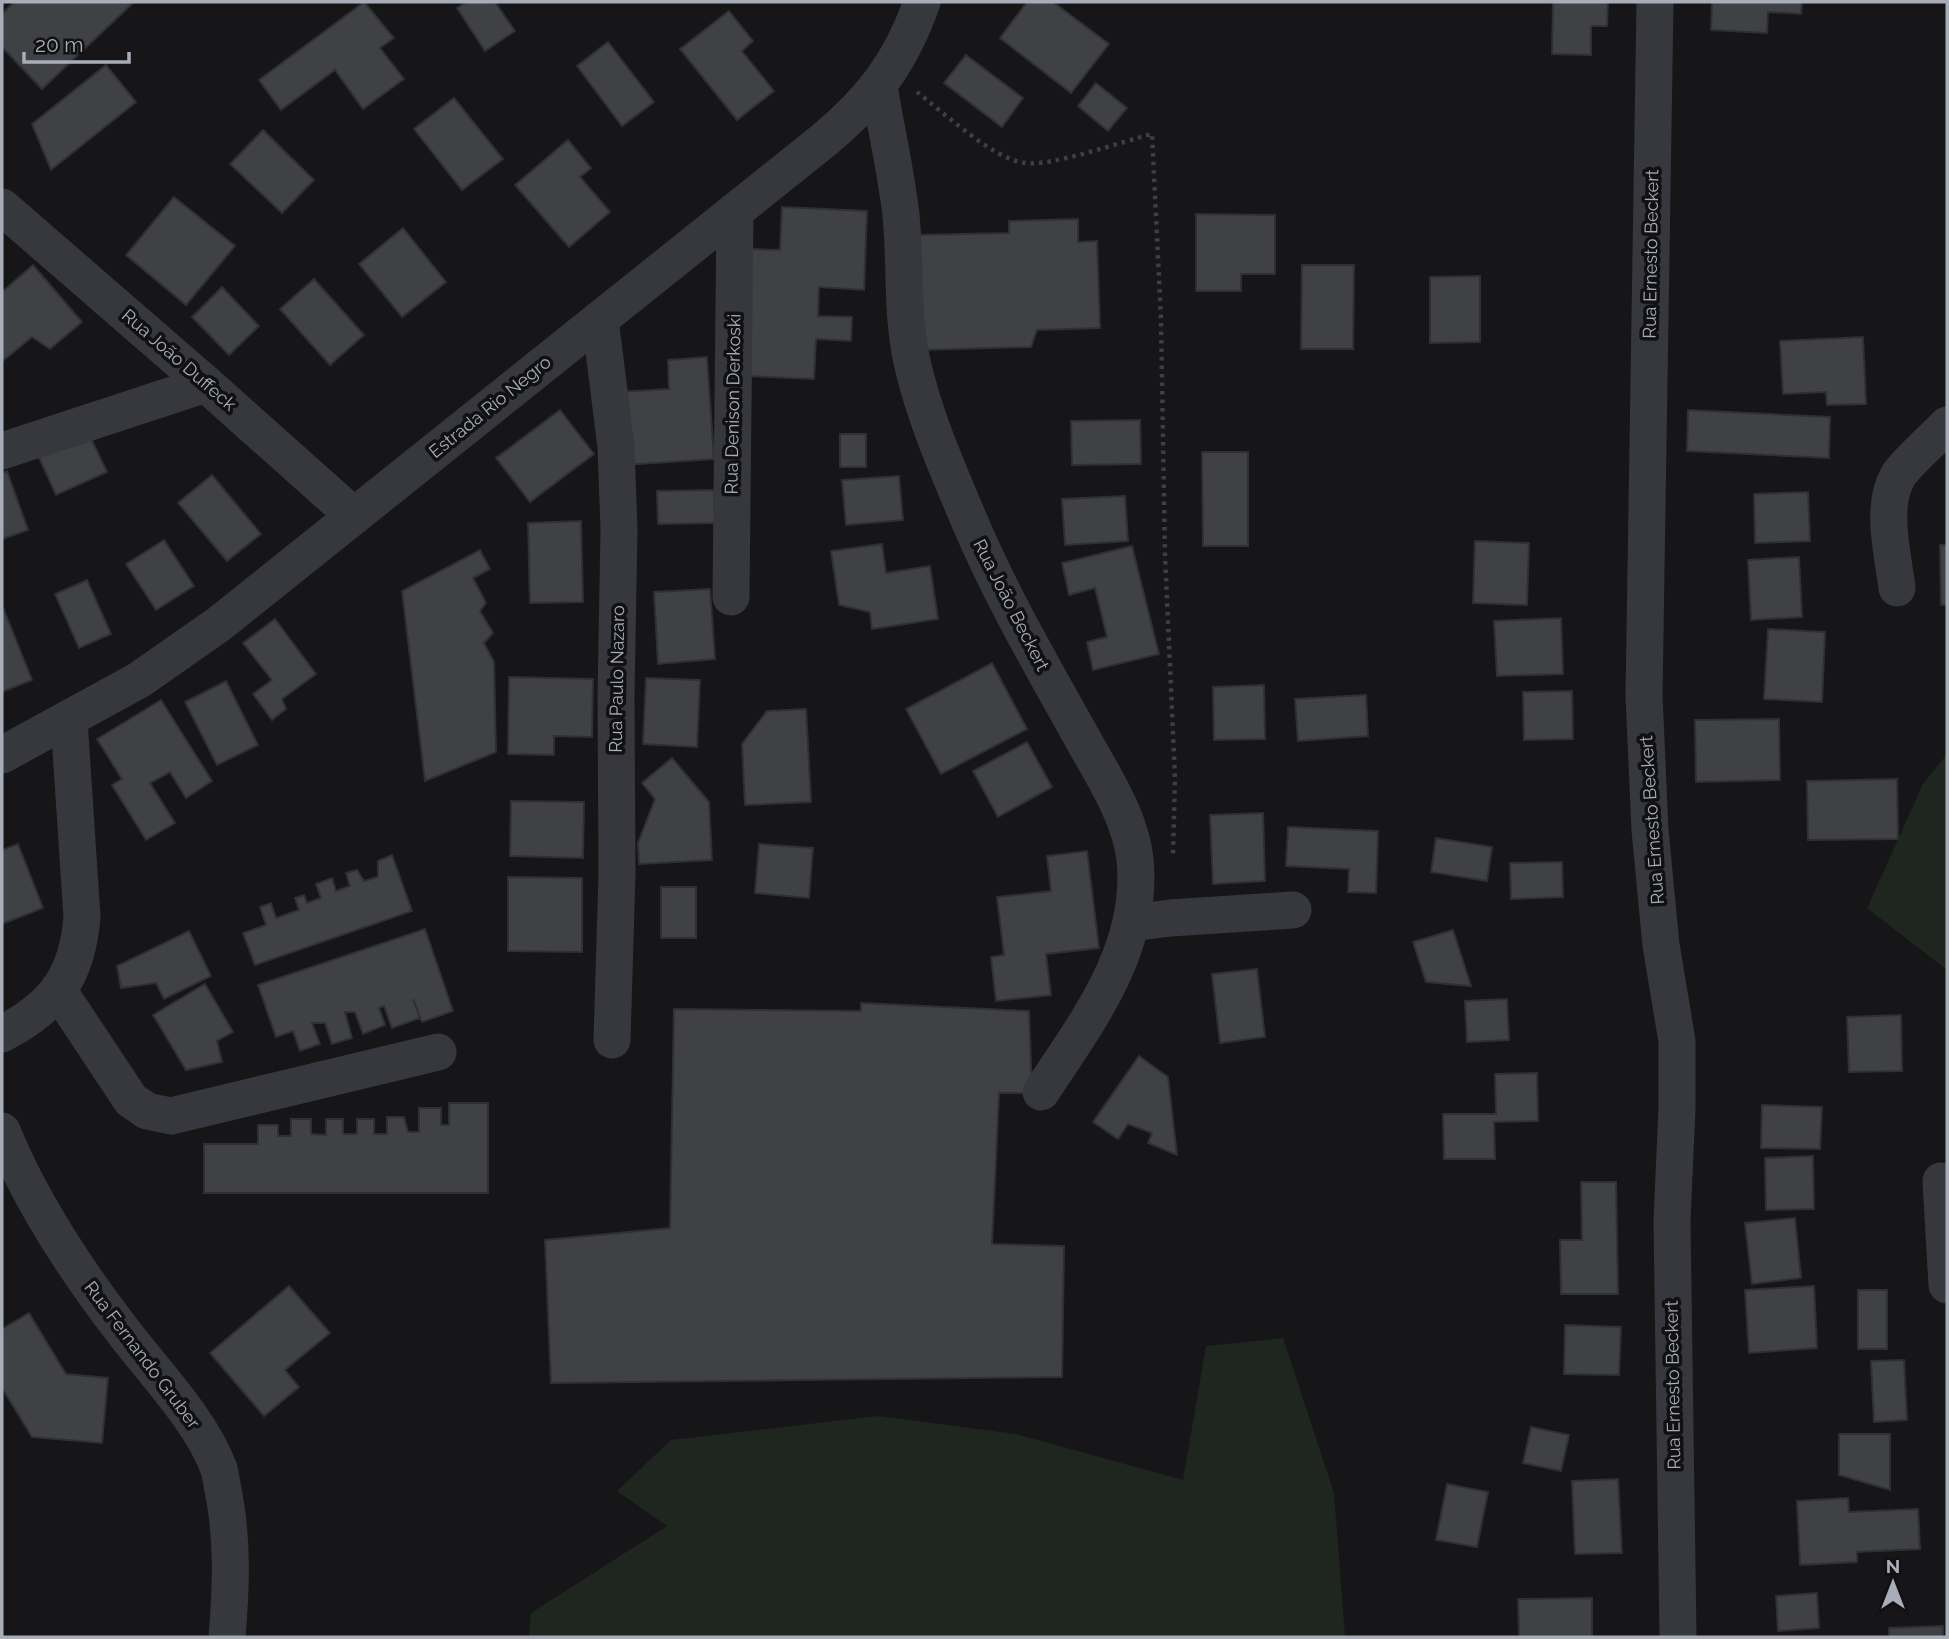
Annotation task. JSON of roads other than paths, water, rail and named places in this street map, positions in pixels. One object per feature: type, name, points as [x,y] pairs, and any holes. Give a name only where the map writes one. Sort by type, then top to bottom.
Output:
[{"type":"street","name":"Estrada Rio Negro","points":[[2,755],[139,680],[219,624],[850,118],[884,79],[912,30],[922,2]]},
{"type":"street","name":"Rua Ernesto Beckert","points":[[1655,2],[1644,696],[1650,831],[1661,946],[1677,1041],[1672,1220],[1678,1637]]},
{"type":"street","name":"Rua João Beckert","points":[[884,79],[901,216],[904,296],[913,367],[945,460],[992,570],[1017,621],[1107,784],[1129,829],[1136,859],[1132,923],[1117,966],[1100,1003],[1041,1092]]},
{"type":"street","name":"Rua João Duffeck","points":[[2,207],[354,516]]},
{"type":"street","name":"Rua Denison Derkoski","points":[[731,597],[735,211]]},
{"type":"street","name":"Rua Paulo Nazaro","points":[[600,319],[616,447],[619,517],[617,874],[612,1040]]},
{"type":"street","points":[[2,451],[206,384]]},
{"type":"street","points":[[1897,588],[1890,524],[1891,494],[1899,474],[1947,425]]},
{"type":"street","points":[[2,1034],[27,1021],[44,1007],[72,968],[79,946],[82,917],[69,720]]},
{"type":"street","points":[[1132,923],[1293,910]]},
{"type":"street","points":[[58,990],[131,1100],[147,1111],[171,1116],[438,1052]]},
{"type":"street","name":"Rua Fernando Gruber","points":[[2,1131],[37,1202],[67,1252],[122,1330],[187,1414],[219,1469],[232,1554],[227,1637]]},
{"type":"street","points":[[1941,1181],[1947,1285]]}]
